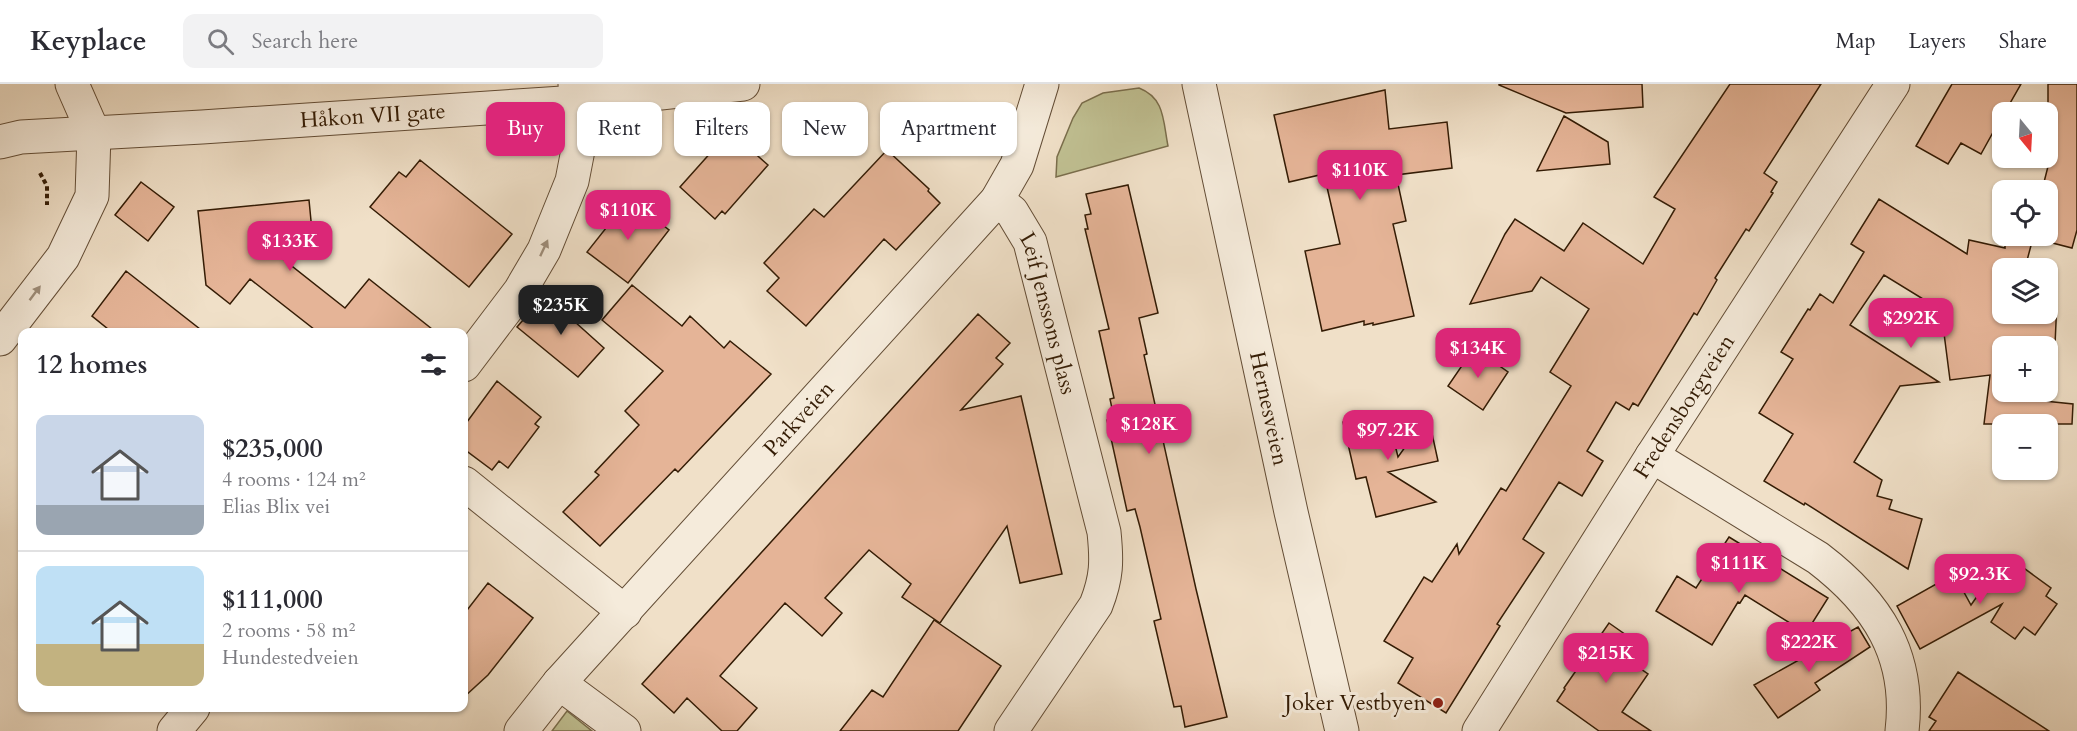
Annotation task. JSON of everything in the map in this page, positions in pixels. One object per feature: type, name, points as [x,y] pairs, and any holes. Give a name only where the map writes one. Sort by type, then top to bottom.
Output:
[{"type":"street","points":[[0,339],[63,256],[92,196],[94,134],[72,84]]},
{"type":"street","name":"Håkon VII gate","points":[[0,142],[21,137],[94,134],[576,93],[743,84]]},
{"type":"street","name":"Parkveien","points":[[521,731],[559,683],[996,200],[1017,165],[1042,84]]},
{"type":"street","name":"Hernesveien","points":[[1199,84],[1291,512],[1342,731]]},
{"type":"street","name":"Fredensborgveien","points":[[1479,731],[1652,456],[1893,84]]},
{"type":"street","points":[[468,360],[520,291],[544,250],[572,181],[578,150],[576,93]]},
{"type":"street","name":"Leif Jenssons plass","points":[[996,200],[1012,212],[1030,242],[1104,532],[1107,560],[1104,584],[1096,605],[1011,731]]},
{"type":"street","points":[[1652,456],[1818,558],[1841,576],[1870,607],[1887,634],[1900,675],[1902,731]]},
{"type":"street","points":[[468,486],[625,612]]},
{"type":"street","points":[[559,683],[624,731]]},
{"type":"street","points":[[174,731],[190,712]]},
{"type":"path","points":[[36,165],[47,186],[47,212]]},
{"type":"green space","points":[[1139,88],[1148,92],[1158,104],[1168,146],[1056,177],[1057,157],[1073,118],[1082,103],[1103,93]]},
{"type":"green space","points":[[567,711],[592,731],[552,731]]},
{"type":"building","points":[[1499,84],[1642,84],[1643,107],[1566,113]]},
{"type":"building","points":[[1730,84],[1821,84],[1764,173],[1777,182],[1771,192],[1773,193],[1749,231],[1746,229],[1715,278],[1717,280],[1697,315],[1694,313],[1638,406],[1633,403],[1629,410],[1616,402],[1587,451],[1603,461],[1582,496],[1559,482],[1523,539],[1544,553],[1497,624],[1500,626],[1446,713],[1398,683],[1413,658],[1384,641],[1424,577],[1432,582],[1457,544],[1459,554],[1501,488],[1506,491],[1571,386],[1550,372],[1589,309],[1541,277],[1532,291],[1470,304],[1505,234],[1515,219],[1564,251],[1583,223],[1643,264],[1675,209],[1654,197]]},
{"type":"building","points":[[1952,84],[2021,84],[2011,102],[1992,102],[1992,134],[1981,154],[1961,143],[1948,164],[1916,146]]},
{"type":"building","points":[[2048,84],[2077,84],[2077,230],[2072,248],[2058,244],[2058,180],[2045,180],[2048,168],[2058,168],[2058,102],[2048,102]]},
{"type":"building","points":[[1385,90],[1389,129],[1447,122],[1452,168],[1396,175],[1406,221],[1393,224],[1414,316],[1373,325],[1373,323],[1364,325],[1364,321],[1322,331],[1305,251],[1340,244],[1324,174],[1289,182],[1274,115]]},
{"type":"building","points":[[1564,116],[1608,142],[1610,164],[1537,171]]},
{"type":"building","points":[[708,156],[758,156],[768,165],[725,214],[722,211],[715,219],[680,187]]},
{"type":"building","points":[[881,156],[893,156],[929,189],[928,191],[940,203],[896,250],[884,239],[806,326],[767,291],[779,278],[764,263],[814,209],[824,217]]},
{"type":"building","points":[[420,160],[512,234],[469,287],[370,207],[399,172],[406,177]]},
{"type":"building","points":[[141,182],[174,207],[148,241],[115,215]]},
{"type":"building","points":[[1128,185],[1158,313],[1139,318],[1147,354],[1144,355],[1227,717],[1185,727],[1181,706],[1174,707],[1154,621],[1161,619],[1140,527],[1135,509],[1127,511],[1107,420],[1114,418],[1110,399],[1114,398],[1099,331],[1109,329],[1085,229],[1088,229],[1085,215],[1091,214],[1086,194]]},
{"type":"building","points":[[629,199],[669,230],[628,283],[587,252]]},
{"type":"building","points":[[1879,199],[1967,254],[1969,240],[2005,248],[2005,246],[2031,246],[2028,258],[1992,258],[1992,324],[2056,324],[2055,336],[1992,336],[1992,402],[2073,404],[2072,424],[2058,424],[2058,414],[1992,414],[1992,424],[1984,424],[1990,375],[1950,380],[1941,310],[1884,275],[1850,325],[1939,382],[1900,386],[1854,462],[1882,480],[1877,496],[1892,500],[1889,509],[1922,519],[1908,569],[1805,503],[1804,505],[1764,481],[1793,434],[1759,413],[1793,359],[1781,352],[1808,309],[1810,310],[1820,294],[1833,303],[1864,252],[1851,244]]},
{"type":"building","points":[[309,200],[312,231],[255,237],[345,308],[369,279],[431,328],[313,328],[250,279],[230,304],[206,285],[198,211]]},
{"type":"building","points":[[126,271],[199,328],[107,328],[92,316]]},
{"type":"building","points":[[632,285],[682,326],[690,316],[724,348],[730,341],[771,374],[678,472],[675,469],[600,546],[563,512],[599,475],[595,472],[639,425],[625,411],[663,371],[602,320]]},
{"type":"building","points":[[545,295],[604,348],[578,377],[517,327]]},
{"type":"building","points":[[978,314],[1010,343],[996,358],[1003,364],[961,410],[1021,396],[1062,574],[1020,583],[1007,526],[940,623],[902,597],[911,584],[869,550],[825,598],[842,613],[822,636],[785,603],[720,676],[757,708],[737,731],[722,731],[687,698],[674,713],[642,684]]},
{"type":"building","points":[[1474,348],[1508,372],[1483,410],[1448,386]]},
{"type":"building","points":[[497,381],[541,417],[535,424],[539,427],[508,468],[499,461],[492,470],[468,452],[468,421]]},
{"type":"building","points":[[1387,412],[1398,457],[1428,415],[1438,461],[1388,472],[1436,502],[1376,517],[1366,477],[1356,479],[1343,422]]},
{"type":"building","points":[[1729,537],[1828,598],[1806,633],[1745,595],[1740,603],[1738,602],[1712,645],[1656,611],[1677,576],[1696,588]]},
{"type":"building","points":[[2006,555],[2051,588],[2046,596],[2057,604],[2035,635],[2024,627],[2015,639],[1991,622],[2002,604],[1920,649],[1897,606],[1954,574],[1971,605]]},
{"type":"building","points":[[488,583],[533,618],[488,675],[468,693],[468,609]]},
{"type":"building","points":[[934,620],[1001,666],[958,731],[840,731],[872,690],[883,697]]},
{"type":"building","points":[[1609,623],[1636,642],[1625,658],[1648,674],[1622,712],[1651,731],[1599,731],[1557,701]]},
{"type":"building","points":[[1858,627],[1870,647],[1815,683],[1820,690],[1778,718],[1754,685]]},
{"type":"building","points":[[1958,672],[2049,731],[1929,731],[1936,721],[1929,717]]},
{"type":"place","name":"Joker Vestbyen","points":[[1438,703]]}]
